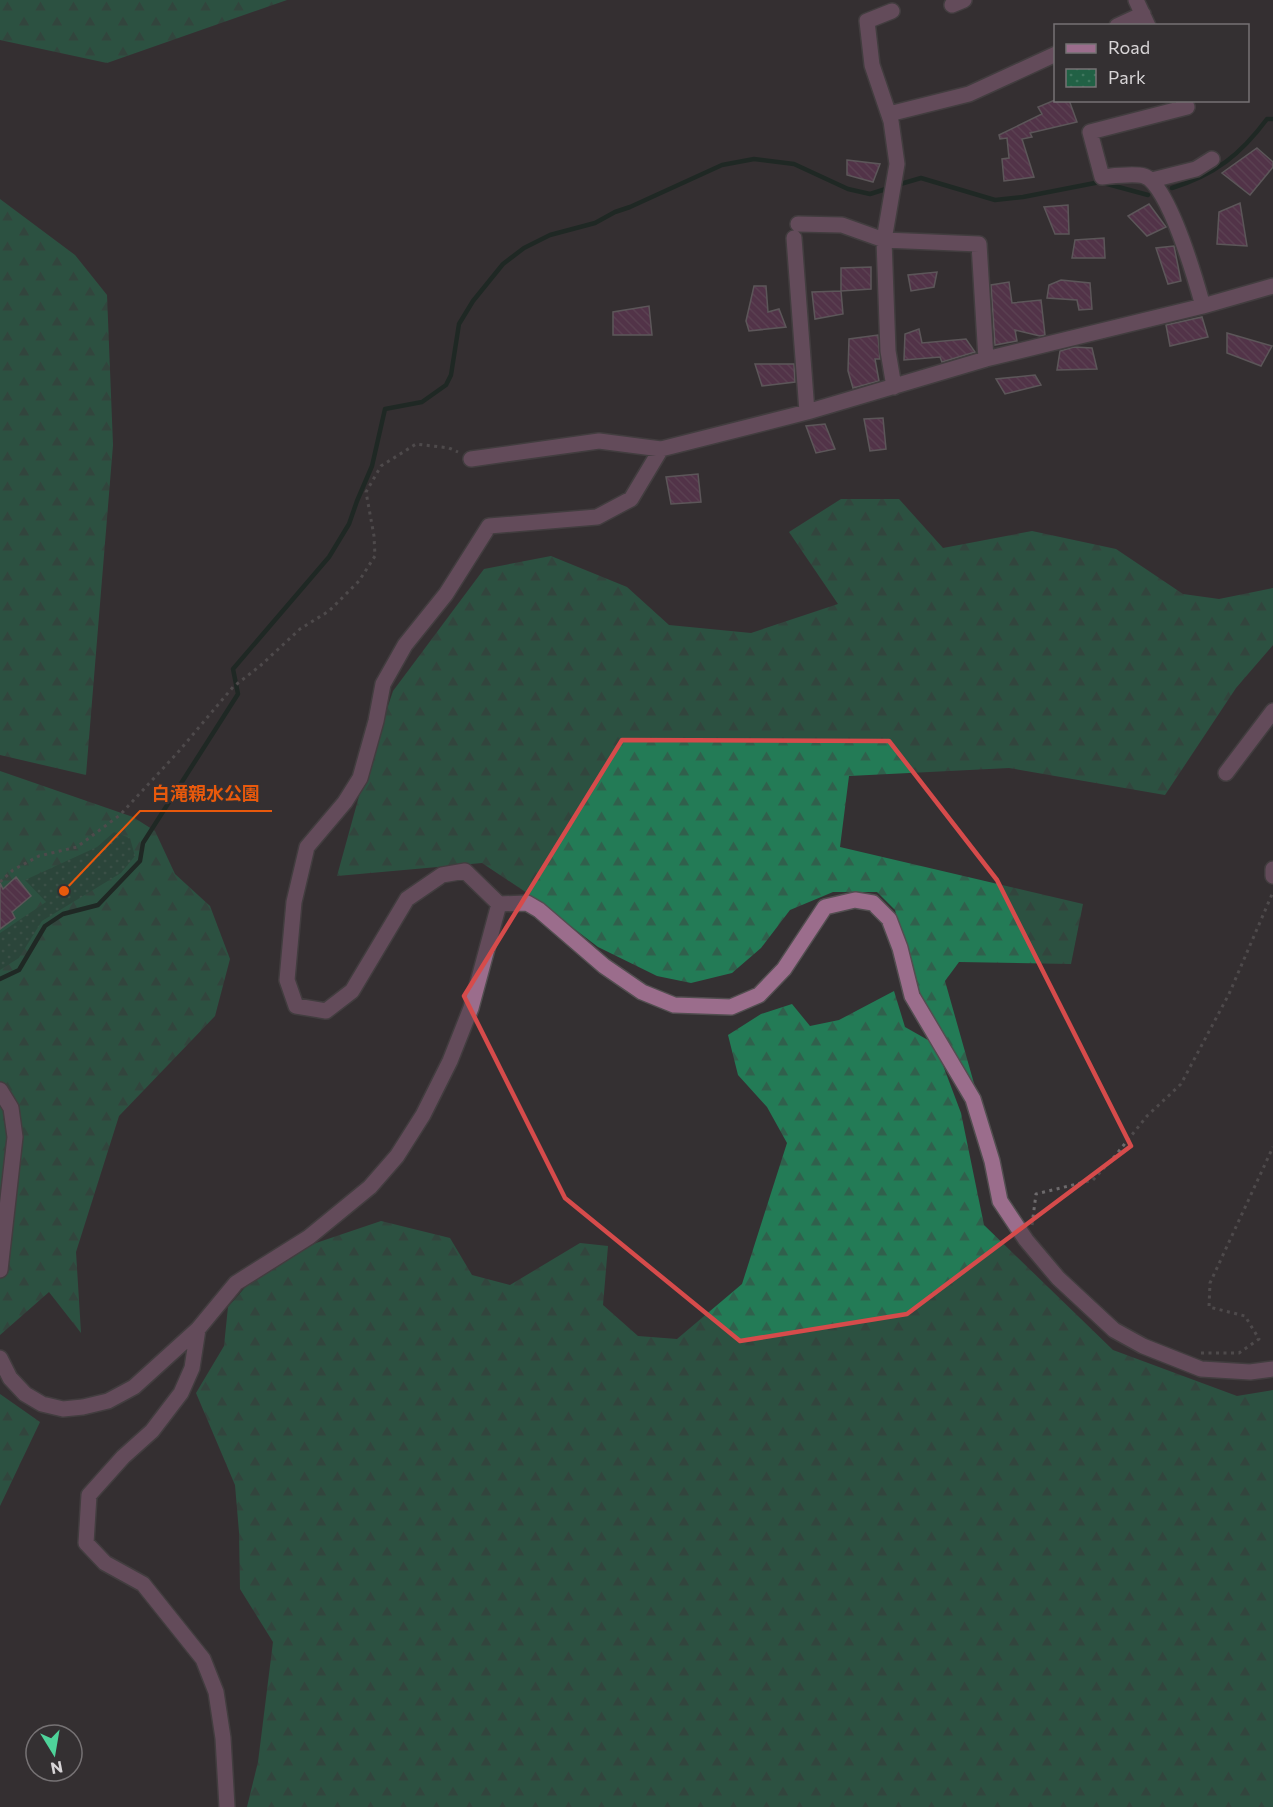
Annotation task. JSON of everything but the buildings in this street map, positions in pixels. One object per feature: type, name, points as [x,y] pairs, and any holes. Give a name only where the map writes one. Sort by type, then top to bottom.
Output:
[{"type":"street","points":[[892,11],[867,21],[872,65],[889,114],[897,164],[884,240],[888,351],[894,387]]},
{"type":"street","points":[[1121,24],[1142,13]]},
{"type":"street","points":[[889,114],[969,94],[1054,55]]},
{"type":"street","points":[[1184,102],[1187,107],[1090,132],[1102,177],[1143,175],[1157,185],[1187,250],[1203,306]]},
{"type":"street","points":[[1152,180],[1196,169],[1212,159]]},
{"type":"street","points":[[807,412],[796,231],[842,225],[884,240],[979,244],[986,359]]},
{"type":"street","points":[[471,459],[599,441],[661,449],[807,412],[986,359],[1203,306],[1273,286]]},
{"type":"street","points":[[661,449],[631,499],[597,517],[489,526],[446,594],[405,645],[383,684],[376,721],[360,778],[345,802],[307,847],[294,902],[287,981],[296,1006],[326,1011],[352,991],[407,899],[442,875],[465,871],[499,904],[527,903],[540,910],[604,966],[642,992],[674,1005],[731,1007],[759,995],[784,969],[825,907],[855,900],[873,903],[889,919],[900,948],[912,996],[973,1099],[992,1161],[1000,1202],[1026,1240],[1058,1278],[1114,1330],[1143,1346],[1202,1369],[1250,1372],[1273,1369]]},
{"type":"street","points":[[1226,773],[1273,711]]},
{"type":"street","points":[[1273,869],[1273,876]]},
{"type":"street","points":[[0,1358],[10,1378],[25,1394],[42,1404],[63,1409],[108,1401],[134,1387],[198,1329],[236,1283],[309,1237],[370,1188],[397,1156],[423,1115],[450,1061],[471,1008],[499,904]]},
{"type":"street","points":[[0,1090],[11,1108],[15,1137],[0,1270]]},
{"type":"street","points":[[198,1329],[192,1368],[181,1393],[152,1431],[123,1457],[89,1495],[86,1543],[105,1563],[143,1584],[202,1659],[216,1692],[223,1738],[227,1807]]},
{"type":"path","points":[[0,882],[14,870],[39,856],[78,847],[120,815],[179,751],[233,687],[300,629],[329,611],[359,581],[375,556],[366,492],[381,466],[416,444],[449,448],[471,459]]},
{"type":"path","points":[[1026,1240],[1032,1230],[1036,1194],[1093,1180],[1116,1156],[1147,1116],[1181,1084],[1229,994],[1273,892]]},
{"type":"path","points":[[1192,1352],[1239,1353],[1259,1338],[1245,1316],[1209,1307],[1210,1283],[1273,1147]]},
{"type":"highlighted area","points":[[622,740],[889,741],[997,880],[1131,1146],[907,1314],[740,1341],[565,1198],[464,996]]},
{"type":"green space","points":[[0,0],[287,0],[107,63],[0,40]]},
{"type":"green space","points":[[0,199],[75,255],[107,295],[113,445],[86,775],[0,755]]},
{"type":"green space","points":[[841,499],[899,499],[943,548],[1032,531],[1116,549],[1183,594],[1219,599],[1273,588],[1273,645],[1236,688],[1165,795],[1009,768],[849,776],[840,847],[1083,904],[1071,964],[959,962],[945,981],[990,1140],[917,996],[895,910],[877,892],[833,892],[790,910],[761,948],[732,973],[691,983],[657,976],[598,947],[530,895],[482,863],[337,876],[364,778],[393,691],[484,569],[551,556],[627,587],[669,625],[751,633],[838,604],[789,532]]},
{"type":"green space","points":[[0,771],[133,817],[155,831],[175,874],[210,906],[230,959],[215,1016],[119,1116],[76,1252],[81,1333],[49,1292],[0,1335]]},
{"type":"green space","points":[[114,832],[130,838],[135,856],[121,873],[42,921],[19,958],[0,970],[0,933],[46,902],[25,880],[97,847]]},
{"type":"green space","points":[[894,991],[905,1027],[935,1044],[961,1113],[984,1225],[1113,1350],[1237,1396],[1273,1390],[1273,1807],[247,1807],[258,1762],[273,1642],[240,1589],[235,1485],[196,1393],[224,1346],[228,1307],[255,1276],[316,1243],[381,1221],[450,1238],[472,1275],[510,1285],[580,1243],[608,1246],[603,1305],[638,1336],[677,1339],[742,1284],[787,1143],[767,1107],[738,1075],[728,1035],[761,1014],[792,1004],[810,1026],[839,1020]]},
{"type":"green space","points":[[0,1394],[40,1422],[0,1506]]},
{"type":"waterway","points":[[1172,188],[1201,177],[1226,162],[1247,143],[1267,119],[1273,119]]},
{"type":"waterway","points":[[0,979],[19,970],[45,926],[63,914],[98,905],[140,861],[143,843],[238,694],[233,669],[329,557],[349,524],[372,466],[385,409],[422,402],[446,385],[451,375],[459,324],[473,301],[503,264],[524,248],[550,235],[595,223],[722,165],[754,159],[794,164],[848,189],[870,194],[889,188]]},
{"type":"waterway","points":[[897,185],[921,178],[995,200],[1100,182],[1148,195]]},
{"type":"place","name":"白滝親水公園","points":[[64,891]]}]
